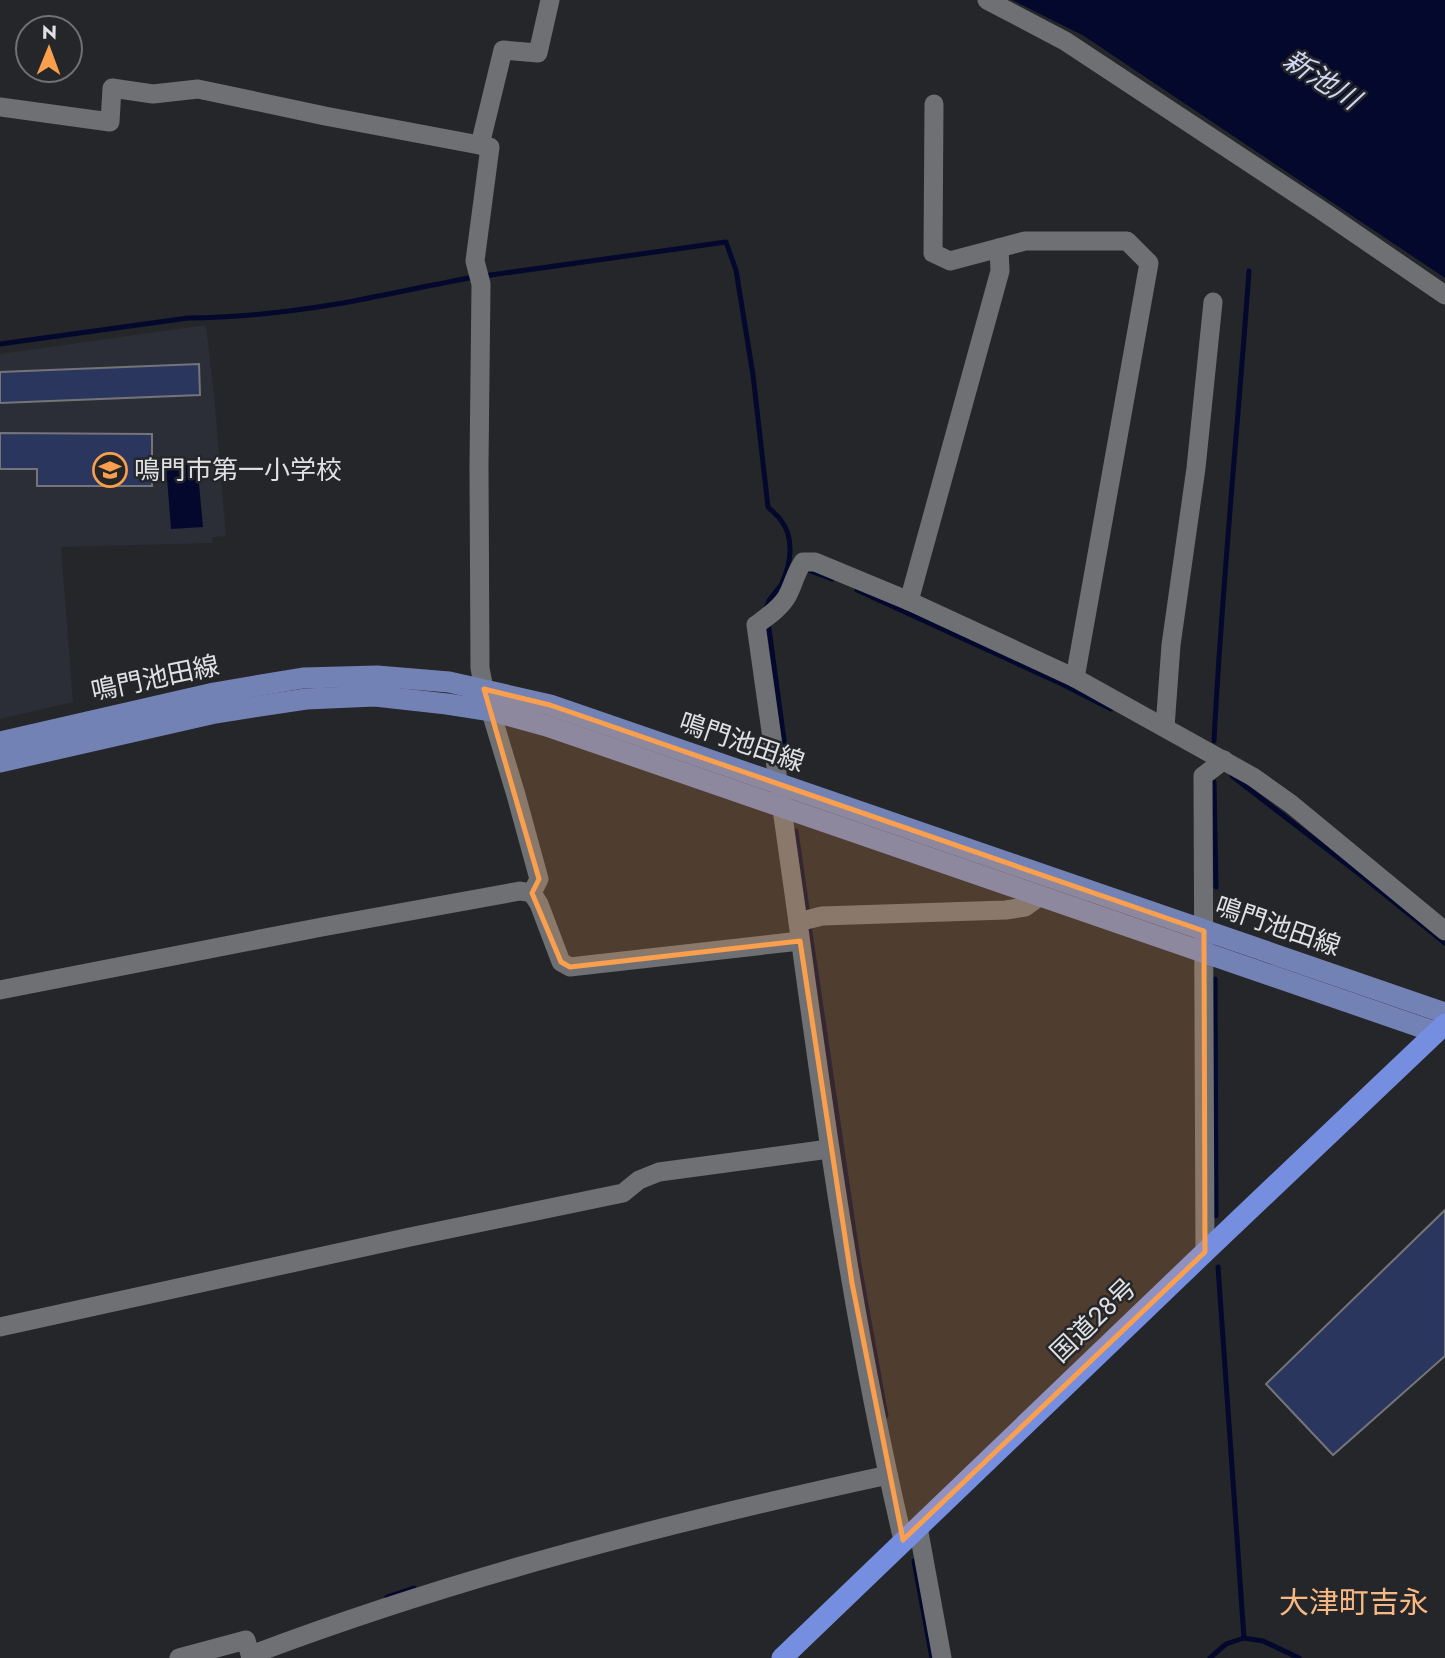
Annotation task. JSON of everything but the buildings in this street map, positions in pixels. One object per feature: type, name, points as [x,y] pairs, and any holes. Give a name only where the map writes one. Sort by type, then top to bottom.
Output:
[{"type":"highway","name":"国道28号","points":[[782,1658],[1442,1023]]},
{"type":"main road","name":"鳴門池田線","points":[[0,742],[214,693],[303,678],[377,676],[449,682],[550,705],[1204,931],[1442,1023]]},
{"type":"main road","name":"鳴門池田線","points":[[0,762],[215,713],[306,699],[375,696],[492,711],[547,726],[1204,953],[1442,1023]]},
{"type":"street","points":[[480,145],[503,50],[538,53],[550,0]]},
{"type":"street","points":[[988,0],[1065,41],[1445,295]]},
{"type":"street","points":[[0,107],[110,122],[112,88],[153,94],[198,89],[490,147],[475,261],[481,284],[480,668],[539,879],[532,893]]},
{"type":"street","points":[[934,104],[933,253],[950,261],[1025,241],[1127,242],[1149,263],[1075,678]]},
{"type":"street","points":[[909,601],[1000,271],[999,248]]},
{"type":"street","points":[[1164,727],[1171,645],[1196,468],[1213,302]]},
{"type":"street","points":[[942,1658],[911,1534],[886,1469],[830,1149],[806,925],[782,807],[756,625],[787,598],[803,562],[815,562],[909,601],[1075,678],[1253,777],[1291,804],[1445,930]]},
{"type":"street","points":[[1205,1252],[1203,776],[1224,760]]},
{"type":"street","points":[[0,990],[520,891],[532,893],[539,904],[561,962],[570,967],[806,925],[1006,910],[1025,907],[1040,896]]},
{"type":"street","points":[[0,1327],[623,1192],[639,1180],[659,1172],[830,1149]]},
{"type":"street","points":[[179,1658],[246,1640],[254,1651],[413,1598],[596,1545],[886,1469]]},
{"type":"highlighted area","points":[[484,689],[550,705],[1204,931],[1205,1252],[903,1540],[852,1283],[800,941],[570,967],[561,962],[532,893],[539,879]]},
{"type":"shaded area","name":"鳴門市第一小学校","points":[[206,325],[226,536],[212,537],[213,543],[61,547],[73,702],[0,719],[0,354]]},
{"type":"water","name":"新池川","points":[[1012,0],[1445,0],[1445,278],[1084,36]]},
{"type":"water","points":[[197,463],[203,527],[171,529],[166,465]]},
{"type":"waterway","points":[[484,276],[726,242],[736,270],[753,375],[768,507],[785,526],[790,542],[785,576],[768,603],[766,612]]},
{"type":"waterway","points":[[1214,741],[1249,271]]},
{"type":"waterway","points":[[0,344],[188,318],[300,310],[475,277]]},
{"type":"waterway","points":[[808,570],[832,579]]},
{"type":"waterway","points":[[857,590],[1111,709]]},
{"type":"waterway","points":[[768,621],[786,755]]},
{"type":"waterway","points":[[1232,776],[1445,943]]},
{"type":"waterway","points":[[1214,782],[1216,887]]},
{"type":"waterway","points":[[796,831],[808,915]]},
{"type":"waterway","points":[[809,925],[859,1265],[886,1416]]},
{"type":"waterway","points":[[1215,979],[1216,1216]]},
{"type":"waterway","points":[[1218,1267],[1244,1638],[1263,1641],[1299,1658]]},
{"type":"waterway","points":[[914,1561],[932,1658]]},
{"type":"waterway","points":[[387,1597],[414,1588]]},
{"type":"waterway","points":[[1210,1658],[1226,1644],[1244,1638]]},
{"type":"place","name":"鳴門市第一小学校","points":[[110,470]]},
{"type":"district","name":"大津町吉永","points":[[1354,1603]]}]
